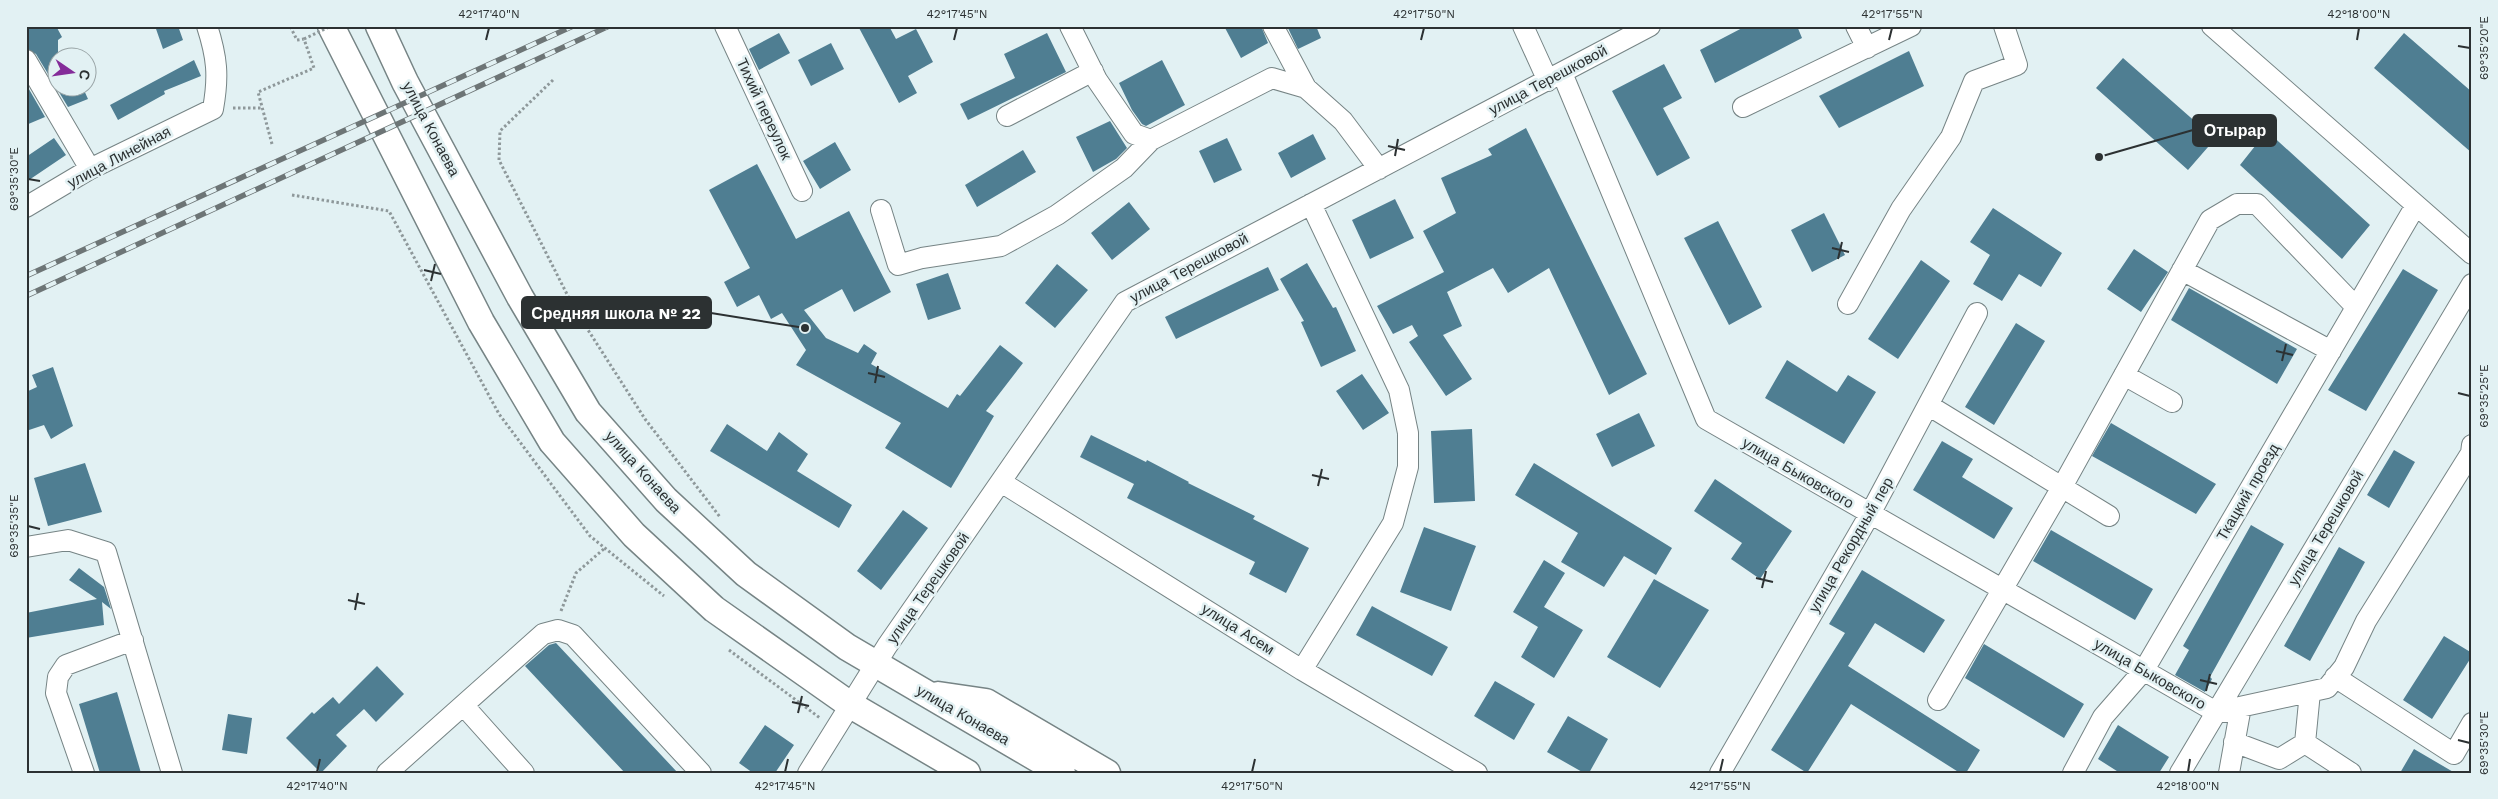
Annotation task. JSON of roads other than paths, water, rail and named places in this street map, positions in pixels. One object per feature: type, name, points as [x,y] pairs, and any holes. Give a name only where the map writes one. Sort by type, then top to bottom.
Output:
[{"type":"main road","points":[[331,26],[480,322],[552,442],[634,535],[714,609],[849,704],[967,773]]},
{"type":"main road","name":"улица Конаева","points":[[379,26],[405,82],[520,297],[588,412],[666,500],[746,574],[875,665],[1062,773]]},
{"type":"main road","points":[[924,693],[986,702],[1108,773]]},
{"type":"street","name":"улица Линейная","points":[[26,207],[90,169],[213,108],[218,82],[216,53],[207,26]]},
{"type":"street","name":"Тихий переулок","points":[[725,26],[802,191]]},
{"type":"street","points":[[1070,26],[1093,71],[1134,134],[1151,140]]},
{"type":"street","points":[[1272,26],[1306,88],[1343,121],[1379,169]]},
{"type":"street","name":"улица Быковского","points":[[1523,26],[1555,77],[1706,420],[2216,712]]},
{"type":"street","name":"улица Терешковой","points":[[808,773],[849,704],[875,665],[1124,302],[1650,26]]},
{"type":"street","points":[[1856,26],[1867,48]]},
{"type":"street","points":[[1743,107],[1911,26]]},
{"type":"street","points":[[1848,304],[1901,209],[1951,137],[1974,81],[2017,65],[2004,26]]},
{"type":"street","points":[[2212,26],[2472,254]]},
{"type":"street","points":[[26,60],[90,169]]},
{"type":"street","points":[[1007,116],[1093,71]]},
{"type":"street","points":[[881,210],[898,265],[922,258],[1001,246],[1064,210],[1124,168],[1151,140],[1272,78],[1306,88]]},
{"type":"street","points":[[1302,670],[1393,523],[1408,467],[1408,432],[1399,390],[1311,204]]},
{"type":"street","points":[[1938,700],[2062,487],[2210,220],[2237,204],[2257,204],[2356,307]]},
{"type":"street","name":"Ткацкий проезд","points":[[2073,773],[2103,717],[2144,670],[2416,205]]},
{"type":"street","points":[[2182,270],[2331,351]]},
{"type":"street","name":"улица Терешковой","points":[[2180,773],[2472,284]]},
{"type":"street","name":"улица Рекордный пер","points":[[1720,773],[1870,514],[1977,313]]},
{"type":"street","points":[[2124,375],[2172,402]]},
{"type":"street","points":[[1928,405],[2109,516]]},
{"type":"street","points":[[2216,712],[2327,688],[2344,667],[2366,621],[2470,453],[2472,445]]},
{"type":"street","name":"улица Асем","points":[[1001,482],[1302,670],[1477,773]]},
{"type":"street","points":[[26,547],[68,540],[106,552],[172,773]]},
{"type":"street","points":[[387,773],[543,634],[558,630],[573,635],[701,773]]},
{"type":"street","points":[[84,773],[56,693],[58,677],[66,666],[133,640]]},
{"type":"street","points":[[2335,677],[2454,754],[2472,723]]},
{"type":"street","points":[[2305,744],[2310,692]]},
{"type":"street","points":[[464,706],[524,773]]},
{"type":"street","points":[[2216,712],[2240,712],[2229,773]]},
{"type":"street","points":[[2234,742],[2279,759],[2305,744]]},
{"type":"street","points":[[2305,744],[2351,773]]},
{"type":"railway","points":[[26,276],[573,26]]},
{"type":"railway","points":[[26,296],[609,26]]},
{"type":"place","name":"Отырар","points":[[2099,157]]},
{"type":"place","name":"Средняя школа № 22","points":[[805,328]]}]
